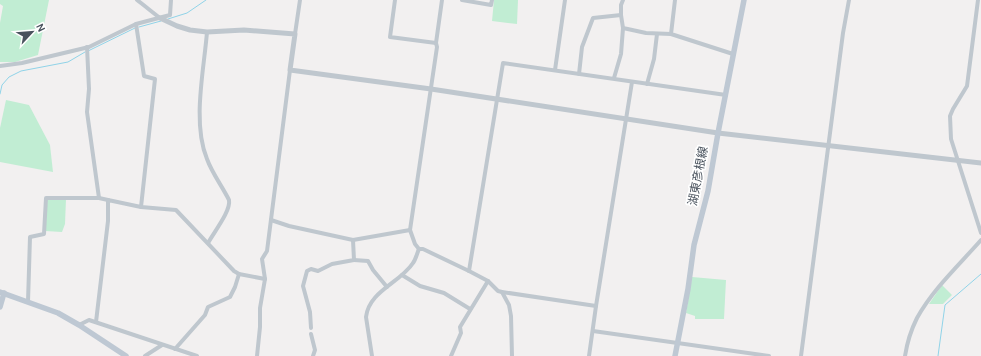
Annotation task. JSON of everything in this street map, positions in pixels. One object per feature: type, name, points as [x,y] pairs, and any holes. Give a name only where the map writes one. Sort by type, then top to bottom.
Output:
[{"type":"main road","name":"湖東彦根線","points":[[675,356],[688,289],[694,245],[708,191],[744,0]]},
{"type":"main road","points":[[0,307],[2,293],[58,312],[126,356]]},
{"type":"street","points":[[137,0],[160,18],[190,30],[207,32],[244,30],[294,34]]},
{"type":"street","points":[[0,66],[22,63],[87,47],[136,26],[170,15],[172,0]]},
{"type":"street","points":[[257,356],[260,308],[265,278],[262,259],[267,251],[294,34],[300,0]]},
{"type":"street","points":[[395,0],[390,37],[436,43]]},
{"type":"street","points":[[442,0],[436,43],[437,47],[410,230],[415,244],[419,248],[488,281],[498,291],[596,306]]},
{"type":"street","points":[[462,0],[491,5],[492,0]]},
{"type":"street","points":[[555,70],[565,0]]},
{"type":"street","points":[[614,78],[621,54],[620,45],[623,28],[621,15],[622,0]]},
{"type":"street","points":[[671,34],[675,0]]},
{"type":"street","points":[[801,356],[843,33],[849,0]]},
{"type":"street","points":[[978,0],[967,86],[950,116],[951,139],[981,233]]},
{"type":"street","points":[[579,74],[582,47],[593,18],[621,15]]},
{"type":"street","points":[[136,26],[144,76],[155,79],[141,207]]},
{"type":"street","points":[[623,28],[646,34],[671,34],[733,54]]},
{"type":"street","points":[[207,32],[200,108],[203,144],[206,158],[230,204],[223,219],[208,243]]},
{"type":"street","points":[[647,84],[654,59],[657,34]]},
{"type":"street","points":[[87,47],[89,89],[87,112],[100,198]]},
{"type":"street","points":[[469,271],[503,63],[614,78],[726,96]]},
{"type":"street","points":[[290,70],[431,89],[718,133],[981,163]]},
{"type":"street","points":[[589,356],[632,82]]},
{"type":"street","points":[[28,302],[30,237],[44,234],[46,198],[100,198],[141,207],[176,210],[234,271],[239,274],[265,278]]},
{"type":"street","points":[[96,322],[108,221],[108,200]]},
{"type":"street","points":[[271,220],[289,226],[353,240],[410,230]]},
{"type":"street","points":[[353,240],[354,260]]},
{"type":"street","points":[[905,356],[908,338],[917,318],[932,296],[981,240]]},
{"type":"street","points":[[372,356],[366,317],[370,302],[402,275],[414,262],[419,248]]},
{"type":"street","points":[[311,328],[310,312],[304,286],[307,271],[318,271],[332,264],[354,260],[368,261],[373,270],[388,287]]},
{"type":"street","points":[[174,349],[205,315],[208,308],[230,297],[235,288],[239,274]]},
{"type":"street","points":[[402,275],[420,286],[444,294],[470,309]]},
{"type":"street","points":[[451,356],[461,333],[460,327],[488,281]]},
{"type":"street","points":[[502,292],[509,305],[511,316],[512,356]]},
{"type":"street","points":[[79,325],[88,320],[96,322],[197,356]]},
{"type":"street","points":[[593,331],[769,356]]},
{"type":"street","points":[[311,334],[315,350],[313,356]]},
{"type":"street","points":[[145,356],[162,345]]},
{"type":"green space","points":[[0,0],[49,0],[38,55],[15,62],[0,62],[0,23],[3,6],[0,4]]},
{"type":"green space","points":[[494,0],[518,0],[517,24],[492,21]]},
{"type":"green space","points":[[6,100],[29,105],[50,145],[53,172],[0,162],[0,128]]},
{"type":"green space","points":[[46,199],[66,199],[65,224],[62,232],[45,231]]},
{"type":"green space","points":[[692,277],[726,280],[724,319],[695,319],[695,316],[686,313]]},
{"type":"green space","points":[[942,285],[952,295],[943,304],[929,304]]},
{"type":"waterway","points":[[168,19],[187,13],[206,0]]},
{"type":"waterway","points":[[139,27],[161,21]]},
{"type":"waterway","points":[[88,51],[135,28]]},
{"type":"waterway","points":[[0,94],[2,85],[9,77],[21,71],[68,62],[85,52]]},
{"type":"waterway","points":[[938,356],[945,305],[981,274]]}]
